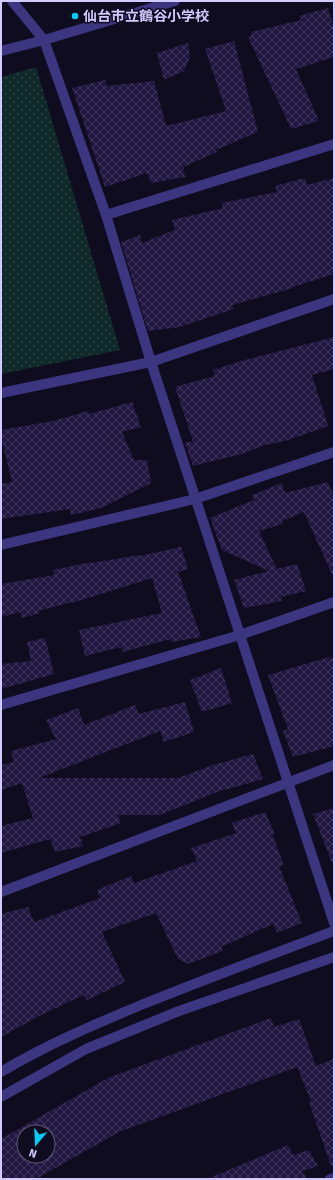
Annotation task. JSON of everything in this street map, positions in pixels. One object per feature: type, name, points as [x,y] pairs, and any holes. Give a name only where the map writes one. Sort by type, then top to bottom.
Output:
[{"type":"street","points":[[12,1],[44,40],[106,215],[195,499],[334,924]]},
{"type":"street","points":[[1,51],[44,40],[175,1]]},
{"type":"street","points":[[106,215],[334,144]]},
{"type":"street","points":[[1,393],[151,362],[334,299]]},
{"type":"street","points":[[1,545],[195,499],[334,452]]},
{"type":"street","points":[[1,705],[240,635],[334,602]]},
{"type":"street","points":[[1,892],[334,765]]},
{"type":"street","points":[[1,1072],[80,1030],[334,931]]},
{"type":"street","points":[[1,1097],[86,1049],[179,1011],[334,957]]},
{"type":"street","points":[[330,1179],[334,1178]]},
{"type":"green space","points":[[36,67],[120,350],[1,374],[1,77]]},
{"type":"building","points":[[328,8],[334,29],[334,57],[296,69],[319,121],[291,129],[248,37],[252,35],[251,32],[301,20],[299,16]]},
{"type":"building","points":[[234,41],[258,132],[216,150],[217,152],[183,167],[185,177],[151,183],[147,173],[105,187],[72,88],[105,80],[107,86],[154,81],[166,126],[226,111],[205,49]]},
{"type":"building","points":[[188,43],[190,57],[184,71],[164,80],[157,53]]},
{"type":"building","points":[[305,178],[307,185],[334,178],[334,274],[293,288],[232,305],[234,309],[180,327],[148,331],[121,242],[140,235],[142,243],[175,230],[172,220],[223,208],[221,203],[277,192],[275,186]]},
{"type":"building","points":[[334,337],[334,369],[312,375],[328,426],[285,441],[265,445],[242,454],[193,466],[185,443],[193,441],[175,387],[215,376],[213,370],[241,361]]},
{"type":"building","points":[[132,402],[141,427],[122,432],[134,460],[147,460],[151,483],[101,508],[71,515],[70,509],[1,519],[1,484],[12,482],[1,437],[1,430],[53,421],[88,411],[89,414]]},
{"type":"building","points":[[328,482],[334,497],[334,579],[304,512],[282,521],[283,524],[259,531],[277,569],[297,564],[306,591],[281,597],[282,601],[244,608],[234,580],[269,571],[222,550],[210,518],[254,500],[252,495],[282,483],[285,493]]},
{"type":"building","points":[[181,547],[188,569],[178,572],[201,637],[171,642],[170,639],[123,652],[121,647],[85,656],[79,630],[162,613],[152,578],[72,603],[39,611],[40,613],[22,618],[21,612],[1,617],[1,584],[54,575],[53,570],[91,562],[140,556]]},
{"type":"building","points":[[45,638],[54,674],[1,689],[1,664],[31,661],[27,642]]},
{"type":"building","points":[[329,657],[330,659],[334,658],[334,746],[293,757],[283,731],[288,729],[268,675]]},
{"type":"building","points":[[221,668],[232,703],[202,712],[190,680]]},
{"type":"building","points":[[185,702],[194,732],[164,742],[160,731],[39,778],[178,778],[213,765],[253,754],[263,779],[217,792],[160,815],[118,815],[121,823],[80,837],[83,846],[55,852],[50,839],[1,853],[1,826],[33,818],[22,783],[1,790],[1,765],[14,762],[11,751],[56,739],[46,720],[78,708],[84,725],[135,705],[139,714]]},
{"type":"building","points":[[334,808],[334,863],[332,863],[313,814]]},
{"type":"building","points":[[265,812],[275,834],[272,834],[284,865],[279,866],[302,923],[277,933],[273,924],[221,947],[223,951],[188,964],[178,959],[156,913],[102,932],[125,982],[87,1000],[84,995],[41,1015],[1,1037],[1,914],[28,907],[34,922],[100,898],[97,890],[131,876],[134,883],[197,861],[191,848],[236,833],[232,823]]},
{"type":"building","points":[[271,1018],[274,1027],[299,1019],[316,1066],[334,1059],[334,1165],[331,1166],[309,1102],[311,1101],[297,1067],[119,1132],[36,1179],[1,1179],[1,1139],[16,1130],[16,1164],[56,1164],[56,1124],[27,1124],[108,1078]]},
{"type":"building","points":[[288,1145],[293,1155],[309,1150],[318,1166],[302,1171],[307,1179],[207,1179]]},
{"type":"place","name":"仙台市立鶴谷小学校","points":[[75,16]]}]
